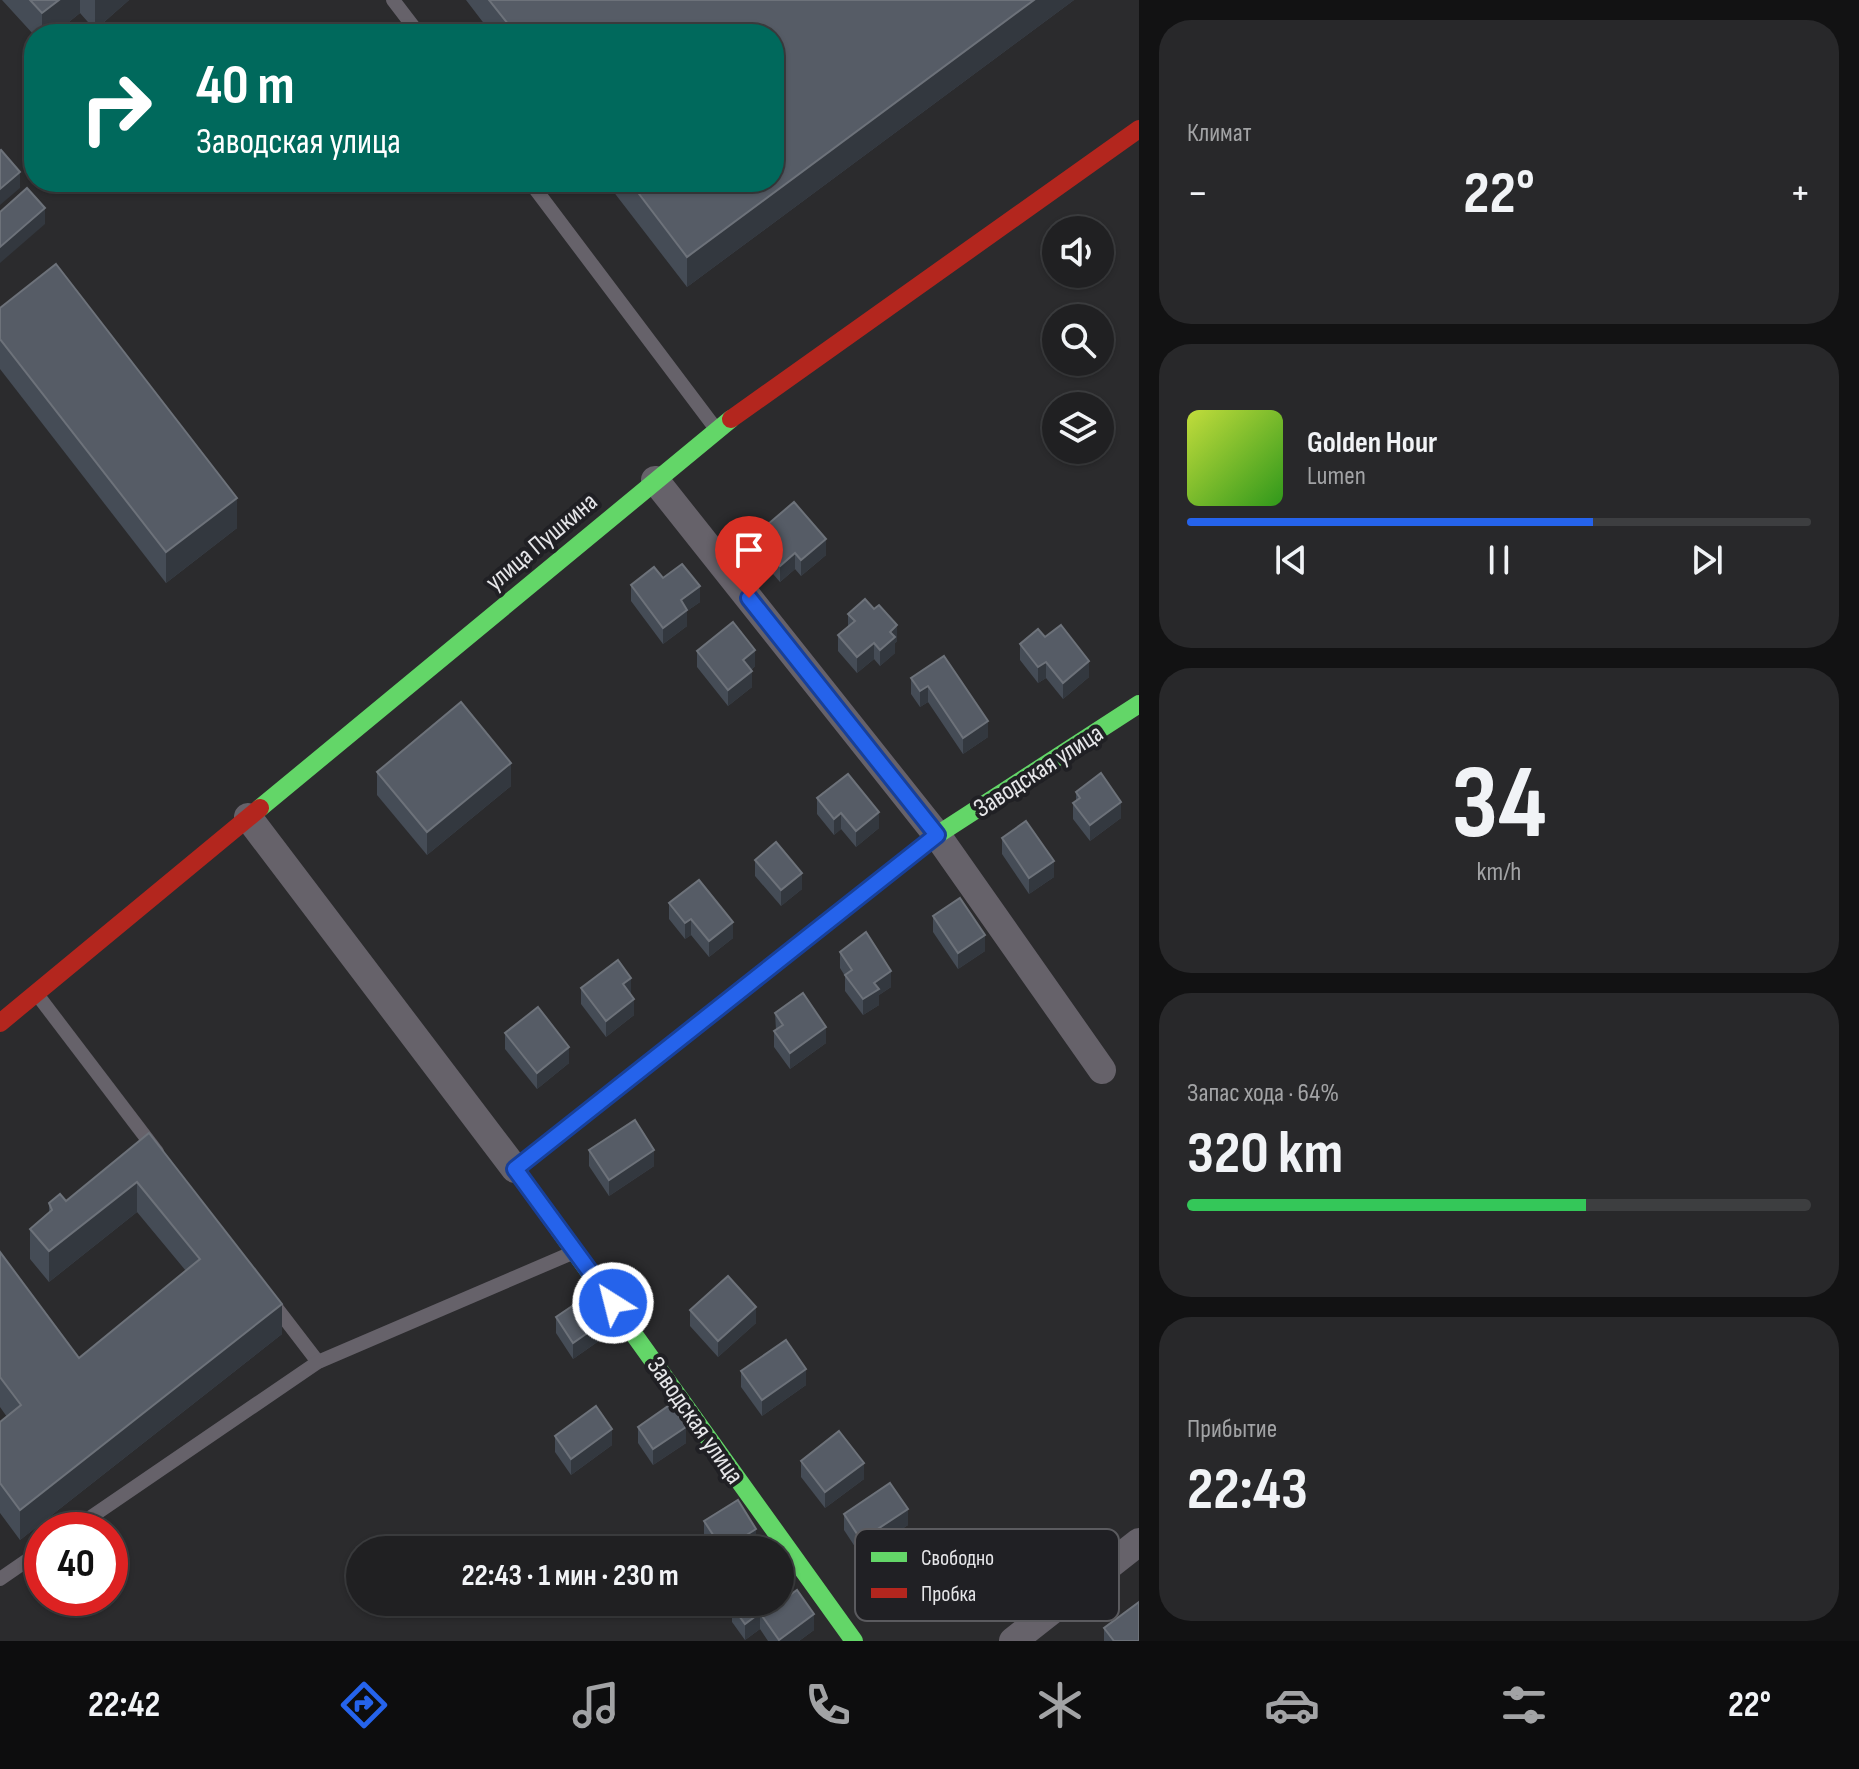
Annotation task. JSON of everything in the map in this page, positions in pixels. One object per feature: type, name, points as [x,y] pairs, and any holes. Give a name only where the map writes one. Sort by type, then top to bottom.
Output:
[{"type":"street","name":"улица Пушкина","points":[[0,1023],[717,429],[1139,129]]},
{"type":"street","points":[[655,480],[937,835],[1102,1070]]},
{"type":"street","name":"Заводская улица","points":[[854,1641],[515,1169],[937,835],[1139,704]]},
{"type":"street","points":[[248,817],[515,1169]]},
{"type":"street","points":[[1119,1558],[1139,1542]]},
{"type":"street","points":[[1013,1641],[1038,1621]]},
{"type":"lane","points":[[393,0],[411,24]]},
{"type":"lane","points":[[538,192],[717,429]]},
{"type":"lane","points":[[36,993],[168,1165]]},
{"type":"lane","points":[[98,1512],[318,1362],[576,1251]]},
{"type":"lane","points":[[262,1288],[318,1362]]},
{"type":"lane","points":[[0,1579],[24,1562]]},
{"type":"building","points":[[30,0],[59,0],[42,13]]},
{"type":"building","points":[[489,0],[1034,0],[784,185],[784,24],[508,24]]},
{"type":"building","points":[[0,151],[20,172],[0,189]]},
{"type":"building","points":[[24,191],[31,192],[45,208],[0,247],[0,212]]},
{"type":"building","points":[[638,192],[775,192],[687,257]]},
{"type":"building","points":[[56,264],[237,498],[166,552],[0,339],[0,308]]},
{"type":"building","points":[[794,502],[826,539],[801,560],[795,553],[780,566],[754,536]]},
{"type":"building","points":[[682,564],[700,586],[681,600],[687,610],[663,628],[631,585],[654,567],[663,578]]},
{"type":"building","points":[[865,599],[874,609],[879,605],[897,625],[890,632],[895,637],[880,650],[874,643],[857,657],[838,635],[855,621],[848,614]]},
{"type":"building","points":[[733,622],[755,650],[743,660],[752,671],[728,690],[697,651]]},
{"type":"building","points":[[1061,625],[1089,661],[1063,683],[1046,662],[1038,667],[1020,644],[1038,629],[1045,637]]},
{"type":"building","points":[[944,656],[988,721],[963,738],[928,686],[920,691],[911,678]]},
{"type":"building","points":[[461,702],[511,763],[427,832],[377,772]]},
{"type":"building","points":[[1101,773],[1121,802],[1090,825],[1073,803],[1080,798],[1076,792]]},
{"type":"building","points":[[848,774],[879,812],[856,831],[841,813],[834,819],[817,798]]},
{"type":"building","points":[[1026,821],[1054,861],[1029,878],[1002,838]]},
{"type":"building","points":[[776,842],[802,873],[781,890],[755,860]]},
{"type":"building","points":[[699,880],[733,922],[709,941],[691,919],[685,923],[669,903]]},
{"type":"building","points":[[960,898],[985,935],[958,953],[933,916]]},
{"type":"building","points":[[866,932],[891,971],[874,983],[879,989],[863,999],[845,975],[852,970],[840,952]]},
{"type":"building","points":[[618,960],[631,978],[623,984],[634,999],[606,1021],[581,988]]},
{"type":"building","points":[[803,993],[826,1027],[790,1053],[774,1031],[783,1025],[775,1013]]},
{"type":"building","points":[[538,1007],[569,1047],[537,1073],[505,1033]]},
{"type":"building","points":[[635,1120],[654,1150],[609,1180],[589,1150]]},
{"type":"building","points":[[149,1133],[282,1304],[20,1510],[0,1483],[0,1422],[21,1405],[0,1377],[0,1252],[79,1358],[200,1259],[137,1182],[49,1251],[30,1229],[52,1210],[49,1203],[60,1194],[66,1201]]},
{"type":"building","points":[[728,1276],[756,1307],[718,1341],[690,1310]]},
{"type":"building","points":[[596,1290],[613,1315],[573,1343],[556,1317]]},
{"type":"building","points":[[786,1340],[806,1369],[762,1400],[741,1371]]},
{"type":"building","points":[[671,1404],[686,1427],[653,1449],[638,1427]]},
{"type":"building","points":[[596,1406],[612,1429],[571,1459],[555,1436]]},
{"type":"building","points":[[839,1431],[864,1463],[825,1492],[801,1461]]},
{"type":"building","points":[[890,1483],[908,1509],[878,1529],[855,1531],[844,1514]]},
{"type":"building","points":[[738,1500],[756,1529],[745,1536],[714,1536],[704,1521]]},
{"type":"building","points":[[797,1590],[814,1614],[779,1640],[762,1616],[794,1616],[794,1592]]},
{"type":"building","points":[[1139,1602],[1139,1641],[1114,1641],[1104,1628],[1119,1621],[1119,1617]]},
{"type":"building","points":[[739,1616],[756,1616],[745,1624]]},
{"type":"traffic: fast","points":[[260,808],[731,419]]},
{"type":"traffic: fast","points":[[795,947],[937,835],[1139,704]]},
{"type":"traffic: fast","points":[[559,1230],[854,1641]]},
{"type":"traffic: jam","points":[[731,419],[1139,129]]},
{"type":"traffic: jam","points":[[0,1023],[260,808]]},
{"type":"traffic: jam","points":[[559,1230],[515,1169],[795,947]]},
{"type":"route","points":[[613,1303],[515,1169],[937,835],[749,598]]}]
